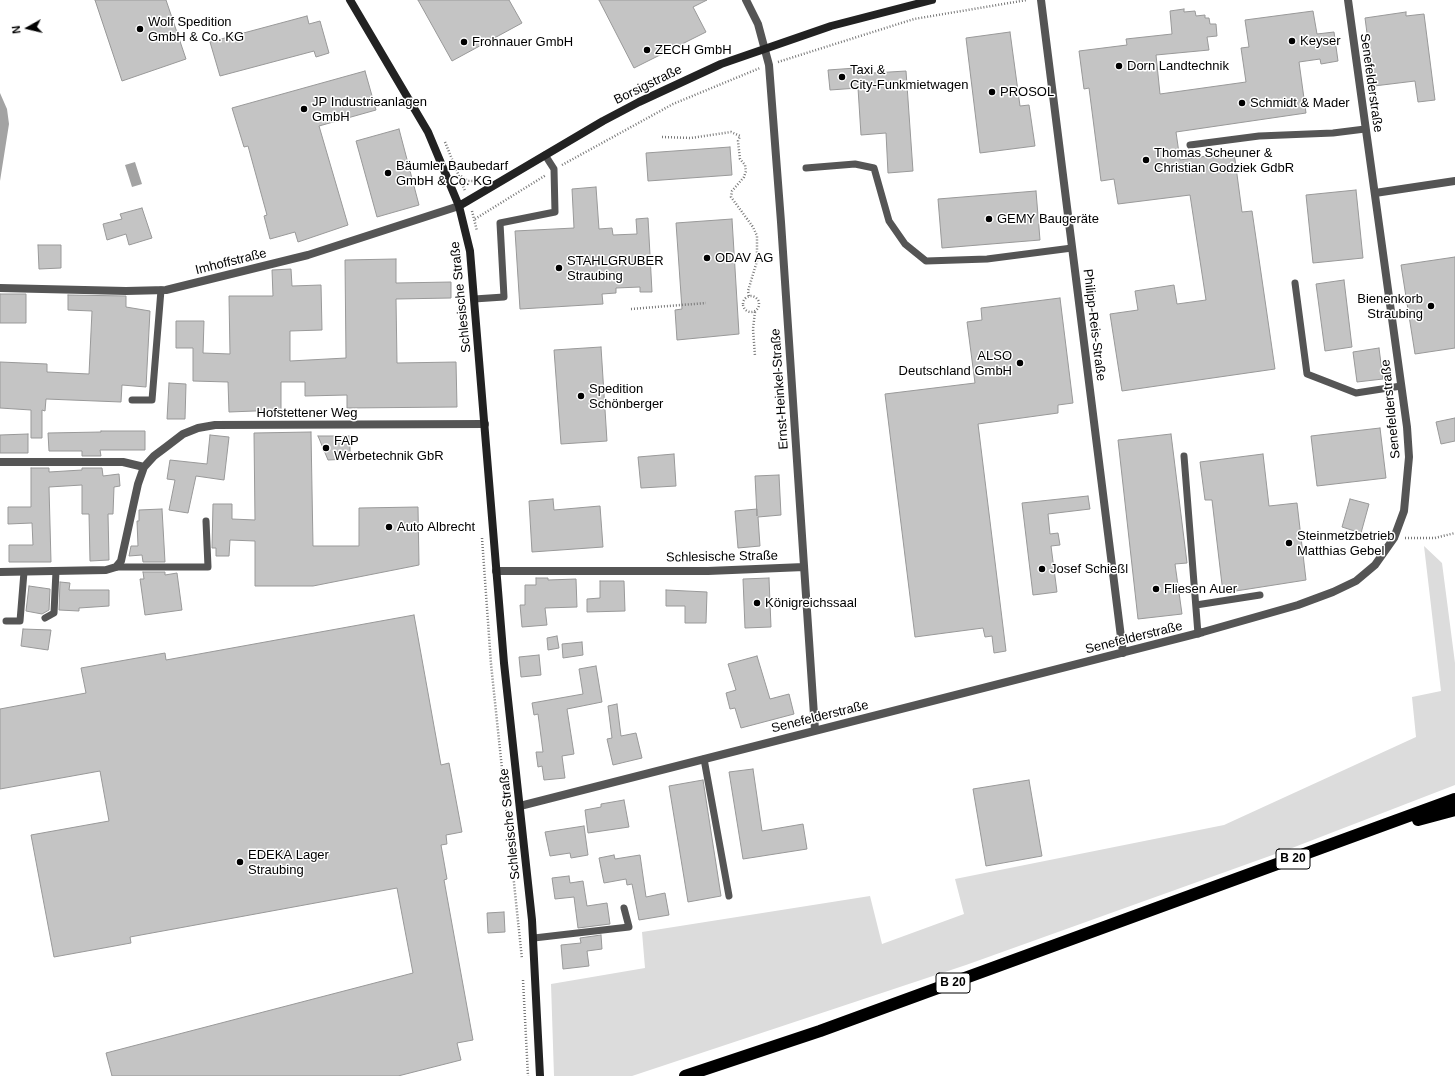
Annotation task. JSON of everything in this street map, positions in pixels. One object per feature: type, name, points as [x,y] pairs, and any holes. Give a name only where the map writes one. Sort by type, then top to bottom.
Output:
[{"type":"highway","name":"B 20","points":[[685,1076],[835,1026],[1455,798]]},
{"type":"highway","points":[[1366,832],[1455,810]]},
{"type":"street","name":"Schlesische Straße","points":[[350,0],[428,132],[459,206],[470,250],[504,663],[534,938],[540,1076]]},
{"type":"street","name":"Ernst-Heinkel-Straße","points":[[746,0],[758,24],[769,65],[815,730]]},
{"type":"street","name":"Borsigstraße","points":[[459,206],[639,102],[721,64],[764,48],[863,17],[932,0]]},
{"type":"street","name":"Philipp-Reis-Straße","points":[[1041,0],[1123,653]]},
{"type":"street","name":"Senefelderstraße","points":[[520,806],[1198,634],[1298,605],[1356,581],[1374,565],[1394,538],[1404,511],[1409,457],[1402,386],[1348,0]]},
{"type":"street","points":[[1374,193],[1455,181]]},
{"type":"street","name":"Imhoffstraße","points":[[0,288],[126,291],[161,290],[224,277],[308,255],[459,206]]},
{"type":"street","name":"Hofstettener Weg","points":[[116,567],[121,561],[138,484],[144,467],[154,456],[183,434],[198,428],[215,425],[485,424]]},
{"type":"street","points":[[0,462],[123,462],[144,467]]},
{"type":"street","points":[[0,572],[106,570],[116,567]]},
{"type":"street","name":"Schlesische Straße","points":[[496,571],[708,571],[804,567]]},
{"type":"lane","points":[[1190,145],[1259,136],[1333,133],[1366,129]]},
{"type":"lane","points":[[474,299],[504,297],[500,223],[555,212],[554,169],[545,155]]},
{"type":"lane","points":[[806,168],[855,164],[874,168],[889,221],[905,244],[926,261],[987,259],[1072,248]]},
{"type":"lane","points":[[1295,283],[1307,374],[1356,393],[1402,386]]},
{"type":"lane","points":[[132,400],[152,400],[161,290]]},
{"type":"lane","points":[[1184,456],[1198,634]]},
{"type":"lane","points":[[116,567],[208,567],[206,521]]},
{"type":"lane","points":[[45,618],[54,613],[56,571]]},
{"type":"lane","points":[[6,621],[20,621],[24,572]]},
{"type":"lane","points":[[1196,605],[1260,595]]},
{"type":"lane","points":[[704,759],[729,896]]},
{"type":"lane","points":[[534,938],[629,927],[624,908]]},
{"type":"path","points":[[475,219],[554,169],[673,104],[769,65],[914,18],[1027,0]]},
{"type":"path","points":[[662,137],[691,138],[732,132],[740,136],[738,141],[740,159],[745,165],[746,171],[744,177],[732,191],[731,197],[753,227],[757,236],[757,261],[748,291],[749,296]]},
{"type":"path","points":[[749,296],[755,296],[759,300],[760,306],[755,311],[749,312],[744,307],[744,300],[749,296]]},
{"type":"path","points":[[631,309],[706,303]]},
{"type":"path","points":[[755,311],[753,329],[755,356]]},
{"type":"path","points":[[1394,538],[1435,538],[1455,534]]},
{"type":"path","points":[[482,536],[491,664],[522,960]]},
{"type":"path","points":[[523,975],[528,1076]]},
{"type":"shaded area","points":[[0,93],[7,109],[9,124],[0,181]]},
{"type":"shaded area","points":[[135,162],[142,184],[132,187],[125,165]]},
{"type":"shaded area","points":[[1424,546],[1442,563],[1455,663],[1455,785],[1292,848],[966,965],[632,1076],[554,1076],[551,984],[645,968],[642,932],[870,896],[882,944],[964,914],[955,879],[1224,825],[1416,737],[1412,697],[1441,691]]},
{"type":"building","name":"Wolf Spedition GmbH & Co. KG","points":[[95,0],[166,0],[186,59],[122,81]]},
{"type":"building","name":"Frohnauer GmbH","points":[[418,0],[509,0],[522,23],[452,61]]},
{"type":"building","name":"ZECH GmbH","points":[[599,0],[707,0],[693,7],[706,32],[634,68]]},
{"type":"building","points":[[1184,9],[1184,12],[1195,11],[1196,16],[1205,15],[1205,18],[1209,18],[1210,24],[1216,24],[1217,36],[1207,37],[1209,50],[1156,55],[1160,94],[1246,82],[1241,48],[1249,47],[1245,20],[1313,11],[1317,34],[1334,32],[1338,61],[1321,64],[1320,59],[1299,62],[1306,113],[1176,132],[1180,160],[1234,152],[1242,212],[1252,211],[1275,369],[1122,391],[1110,314],[1138,310],[1135,291],[1174,285],[1177,304],[1206,300],[1190,195],[1118,204],[1114,179],[1101,181],[1089,88],[1084,89],[1079,51],[1127,45],[1126,39],[1172,34],[1170,11]]},
{"type":"building","points":[[1406,12],[1406,16],[1424,14],[1435,100],[1418,102],[1415,81],[1374,86],[1365,18]]},
{"type":"building","points":[[307,16],[309,24],[320,21],[329,53],[316,57],[314,51],[220,76],[210,42]]},
{"type":"building","name":"PROSOL","points":[[1010,32],[1020,106],[1029,105],[1035,146],[980,153],[966,38]]},
{"type":"building","points":[[856,68],[857,74],[906,71],[913,171],[888,173],[886,133],[861,135],[858,88],[830,90],[828,70]]},
{"type":"building","points":[[365,71],[376,110],[319,126],[348,225],[298,242],[295,232],[270,239],[264,216],[267,215],[248,146],[244,147],[232,108]]},
{"type":"building","name":"Bäumler Baubedarf GmbH & Co. KG","points":[[399,129],[419,205],[377,217],[356,141]]},
{"type":"building","points":[[730,147],[732,175],[648,181],[646,153]]},
{"type":"building","name":"STAHLGRUBER Straubing","points":[[596,187],[599,229],[612,228],[613,235],[637,234],[636,219],[648,218],[652,292],[640,292],[640,287],[616,288],[616,293],[602,294],[603,304],[520,309],[515,231],[574,228],[572,189]]},
{"type":"building","points":[[1356,190],[1363,258],[1313,263],[1306,195]]},
{"type":"building","name":"GEMY Baugeräte","points":[[1036,191],[1040,240],[942,248],[938,199]]},
{"type":"building","points":[[142,208],[152,238],[129,245],[126,234],[107,240],[103,224],[122,219],[120,214]]},
{"type":"building","name":"ODAV AG","points":[[732,219],[739,334],[677,340],[675,310],[682,309],[676,223]]},
{"type":"building","points":[[38,245],[61,245],[61,268],[39,269]]},
{"type":"building","name":"Bienenkorb Straubing","points":[[1455,257],[1455,348],[1415,354],[1401,265]]},
{"type":"building","points":[[396,259],[396,283],[451,282],[451,298],[396,299],[397,363],[456,362],[457,407],[347,408],[347,395],[305,396],[305,382],[281,382],[281,410],[229,412],[228,382],[193,381],[193,348],[176,348],[176,321],[204,321],[203,353],[230,354],[229,296],[273,296],[272,270],[291,269],[292,286],[321,285],[322,330],[290,331],[290,361],[346,358],[345,260]]},
{"type":"building","points":[[1344,280],[1352,347],[1325,351],[1316,284]]},
{"type":"building","points":[[0,294],[26,294],[26,323],[0,323]]},
{"type":"building","points":[[68,295],[126,296],[126,307],[150,311],[146,387],[122,385],[121,402],[46,399],[45,411],[42,410],[42,438],[31,438],[31,410],[0,408],[0,362],[47,364],[47,372],[89,374],[92,311],[68,310]]},
{"type":"building","points":[[1060,298],[1073,403],[1058,405],[1058,413],[978,424],[1006,651],[994,653],[992,636],[985,637],[983,628],[915,637],[885,394],[975,383],[967,322],[982,320],[981,308]]},
{"type":"building","name":"Spedition Schönberger","points":[[601,347],[607,441],[561,444],[554,350]]},
{"type":"building","points":[[1379,348],[1383,379],[1357,382],[1353,352]]},
{"type":"building","points":[[169,383],[186,384],[185,419],[167,419]]},
{"type":"building","points":[[1455,418],[1455,441],[1441,444],[1436,422]]},
{"type":"building","points":[[1380,428],[1386,478],[1317,486],[1311,436]]},
{"type":"building","points":[[145,431],[145,450],[100,450],[101,456],[82,456],[82,451],[49,451],[48,433]]},
{"type":"building","points":[[311,432],[313,546],[359,546],[359,508],[418,507],[419,565],[313,586],[255,586],[255,541],[230,540],[229,556],[216,556],[216,548],[212,548],[213,504],[232,504],[232,519],[255,520],[254,433]]},
{"type":"building","points":[[28,434],[28,453],[0,453],[0,435]]},
{"type":"building","points":[[1171,434],[1187,563],[1175,564],[1182,614],[1138,619],[1118,440]]},
{"type":"building","points":[[210,435],[229,437],[224,480],[196,476],[188,513],[169,510],[175,480],[167,479],[170,460],[207,464]]},
{"type":"building","name":"FAP Werbetechnik GbR","points":[[318,436],[350,436],[350,459],[328,460]]},
{"type":"building","points":[[674,454],[676,486],[641,488],[638,457]]},
{"type":"building","points":[[1263,454],[1269,506],[1297,503],[1306,580],[1223,593],[1212,500],[1205,500],[1200,462]]},
{"type":"building","points":[[31,468],[49,468],[49,472],[82,470],[82,468],[102,468],[103,476],[119,474],[120,486],[114,487],[113,514],[108,514],[109,560],[90,561],[89,514],[82,514],[82,485],[49,487],[51,562],[9,562],[9,545],[33,545],[32,523],[8,524],[8,507],[31,507]]},
{"type":"building","points":[[779,475],[781,515],[758,517],[760,546],[738,548],[735,511],[757,509],[755,476]]},
{"type":"building","name":"Josef Schießl","points":[[1088,496],[1090,509],[1048,514],[1050,534],[1058,533],[1060,545],[1051,546],[1057,592],[1033,595],[1022,503]]},
{"type":"building","points":[[553,499],[554,510],[600,506],[603,547],[532,552],[529,501]]},
{"type":"building","points":[[1350,499],[1369,504],[1361,533],[1342,527]]},
{"type":"building","points":[[162,509],[165,562],[143,562],[142,555],[129,556],[131,546],[138,546],[137,521],[139,521],[139,510]]},
{"type":"building","points":[[143,572],[165,572],[165,575],[177,573],[182,610],[145,615],[140,579],[144,579]]},
{"type":"building","points":[[536,578],[548,578],[548,580],[576,579],[577,607],[545,608],[547,625],[522,627],[520,605],[525,605],[525,585],[536,585]]},
{"type":"building","name":"Königreichssaal","points":[[769,578],[771,627],[745,628],[743,579]]},
{"type":"building","points":[[600,581],[624,581],[625,611],[587,612],[587,599],[600,598]]},
{"type":"building","points":[[60,582],[70,583],[69,590],[109,590],[109,606],[79,608],[79,611],[59,610]]},
{"type":"building","points":[[29,586],[50,589],[49,610],[42,614],[26,611]]},
{"type":"building","points":[[666,590],[707,592],[706,623],[685,623],[685,606],[666,606]]},
{"type":"building","name":"EDEKA Lager Straubing","points":[[414,615],[441,765],[449,763],[462,832],[446,835],[447,844],[441,845],[447,879],[444,880],[473,1040],[457,1043],[461,1060],[398,1076],[112,1076],[106,1053],[413,973],[397,888],[130,937],[131,943],[54,957],[31,835],[109,821],[100,771],[0,789],[0,709],[86,693],[81,668],[165,653],[166,660]]},
{"type":"building","points":[[23,629],[51,630],[48,650],[21,646]]},
{"type":"building","points":[[557,636],[559,648],[548,650],[547,638]]},
{"type":"building","points":[[582,642],[583,655],[563,658],[562,644]]},
{"type":"building","points":[[539,655],[541,675],[521,677],[519,657]]},
{"type":"building","points":[[757,656],[770,699],[789,694],[794,714],[741,728],[735,708],[730,709],[726,693],[736,690],[728,664]]},
{"type":"building","points":[[596,666],[602,702],[567,709],[574,754],[562,756],[565,778],[544,780],[542,766],[538,767],[536,752],[543,752],[538,714],[534,715],[532,703],[583,694],[579,669]]},
{"type":"building","points":[[617,704],[621,736],[636,733],[642,758],[613,765],[607,739],[612,738],[608,706]]},
{"type":"building","points":[[753,769],[762,831],[803,824],[807,849],[743,859],[729,772]]},
{"type":"building","points":[[703,780],[721,896],[688,902],[669,786]]},
{"type":"building","points":[[1029,780],[1042,856],[986,866],[973,789]]},
{"type":"building","points":[[624,800],[629,827],[588,833],[585,810],[601,807],[601,804]]},
{"type":"building","points":[[584,826],[588,855],[571,858],[570,853],[550,856],[545,832]]},
{"type":"building","points":[[614,855],[615,859],[640,855],[646,897],[665,893],[669,915],[639,920],[632,884],[627,885],[626,879],[604,883],[599,858]]},
{"type":"building","points":[[569,876],[570,883],[583,881],[587,906],[607,903],[610,924],[578,928],[574,897],[555,899],[552,878]]},
{"type":"building","points":[[504,912],[505,932],[488,933],[487,913]]},
{"type":"building","points":[[601,935],[602,949],[587,951],[589,966],[563,969],[561,945],[581,943],[580,938]]},
{"type":"place","name":"Wolf Spedition GmbH & Co. KG","points":[[140,29]]},
{"type":"place","name":"Keyser","points":[[1292,41]]},
{"type":"place","name":"Frohnauer GmbH","points":[[464,42]]},
{"type":"place","name":"ZECH GmbH","points":[[647,50]]},
{"type":"place","name":"Dorn Landtechnik","points":[[1119,66]]},
{"type":"place","name":"Taxi & City-Funkmietwagen","points":[[842,77]]},
{"type":"place","name":"PROSOL","points":[[992,92]]},
{"type":"place","name":"Schmidt & Mader","points":[[1242,103]]},
{"type":"place","name":"JP Industrieanlagen GmbH","points":[[304,109]]},
{"type":"place","name":"Thomas Scheuner & Christian Godziek GdbR","points":[[1146,160]]},
{"type":"place","name":"Bäumler Baubedarf GmbH & Co. KG","points":[[388,173]]},
{"type":"place","name":"GEMY Baugeräte","points":[[989,219]]},
{"type":"place","name":"ODAV AG","points":[[707,258]]},
{"type":"place","name":"STAHLGRUBER Straubing","points":[[559,268]]},
{"type":"place","name":"Bienenkorb Straubing","points":[[1431,306]]},
{"type":"place","name":"ALSO Deutschland GmbH","points":[[1020,363]]},
{"type":"place","name":"Spedition Schönberger","points":[[581,396]]},
{"type":"place","name":"FAP Werbetechnik GbR","points":[[326,448]]},
{"type":"place","name":"Auto Albrecht","points":[[389,527]]},
{"type":"place","name":"Steinmetzbetrieb Matthias Gebel","points":[[1289,543]]},
{"type":"place","name":"Josef Schießl","points":[[1042,569]]},
{"type":"place","name":"Fliesen Auer","points":[[1156,589]]},
{"type":"place","name":"Königreichssaal","points":[[757,603]]},
{"type":"place","name":"EDEKA Lager Straubing","points":[[240,862]]}]
